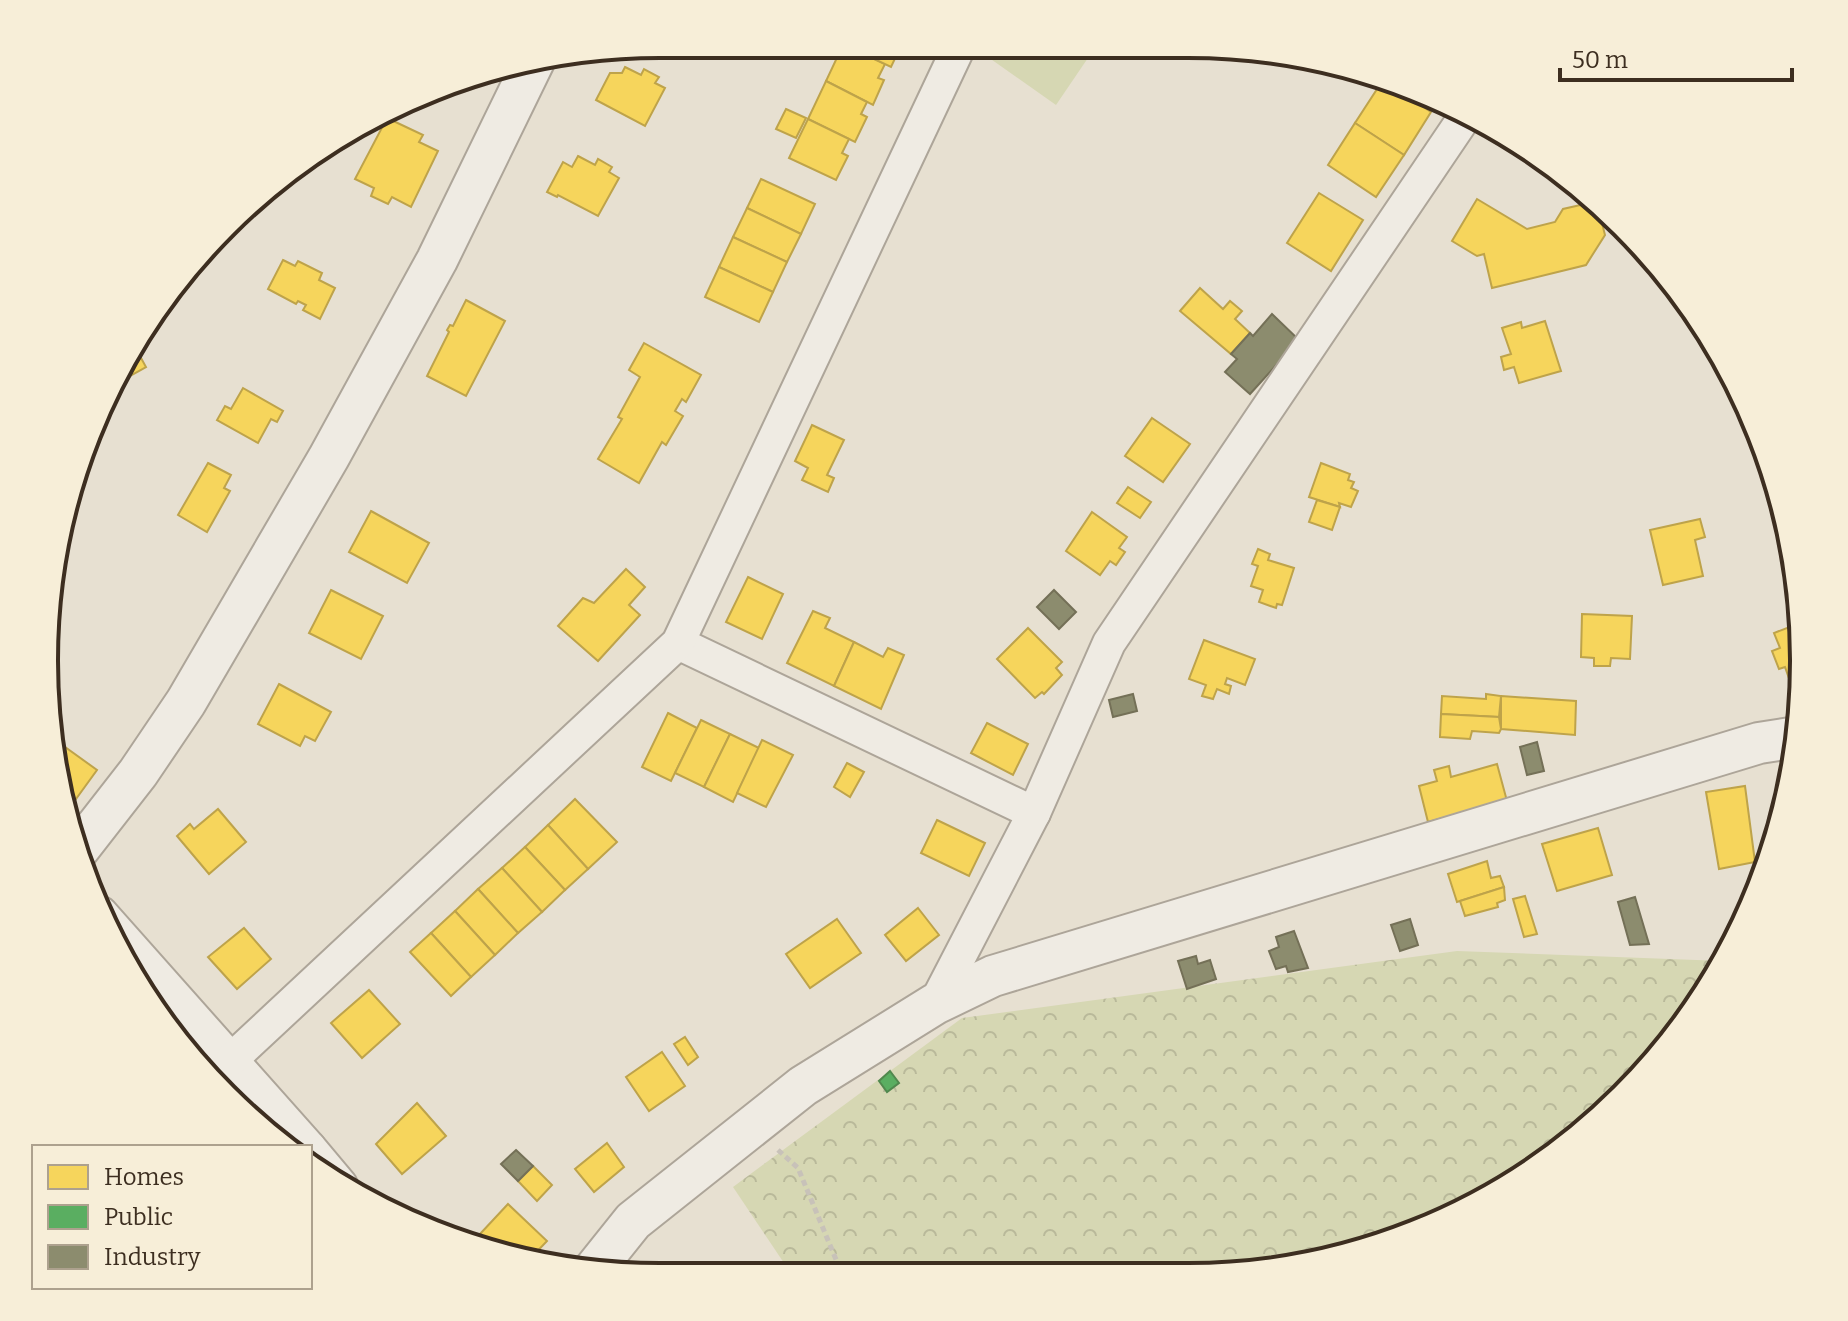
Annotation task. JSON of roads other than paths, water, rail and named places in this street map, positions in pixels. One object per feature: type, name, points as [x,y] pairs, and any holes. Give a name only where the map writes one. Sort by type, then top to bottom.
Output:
[{"type":"street","points":[[233,1058],[678,643],[954,58]]},
{"type":"street","points":[[86,840],[138,773],[186,702],[321,470],[437,260],[528,74]]},
{"type":"street","points":[[935,1004],[1034,813],[1109,643],[1460,123]]},
{"type":"street","points":[[678,643],[1034,813]]},
{"type":"street","points":[[602,1260],[633,1221],[751,1125],[803,1086],[935,1004],[1008,972],[1759,743],[1785,739]]},
{"type":"street","points":[[129,944],[307,1145]]}]
